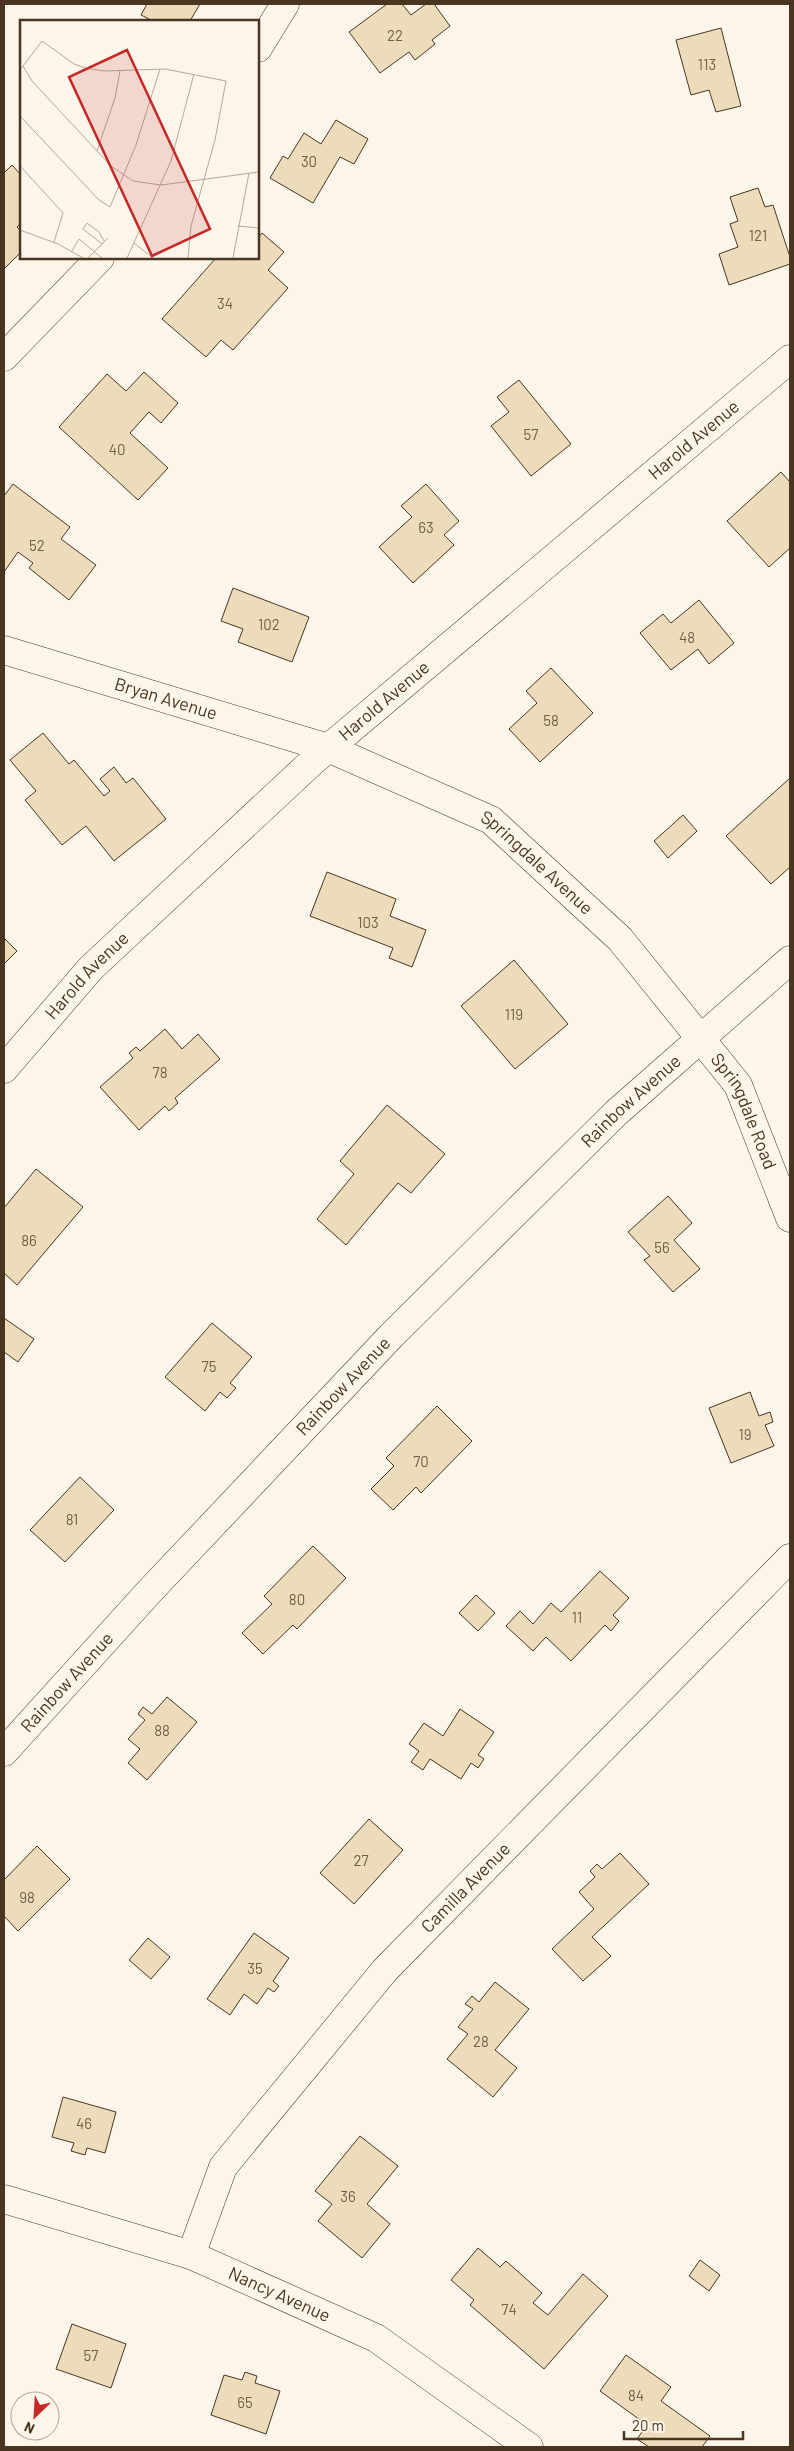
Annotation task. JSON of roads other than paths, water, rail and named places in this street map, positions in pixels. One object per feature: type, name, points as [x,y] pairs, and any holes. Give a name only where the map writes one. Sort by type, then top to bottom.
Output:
[{"type":"street","points":[[259,46],[285,4]]},
{"type":"street","points":[[4,357],[99,259]]},
{"type":"street","name":"Harold Avenue","points":[[4,1069],[91,968],[328,748],[790,359]]},
{"type":"street","name":"Bryan Avenue","points":[[4,650],[328,748]]},
{"type":"street","name":"Springdale Avenue","points":[[328,748],[491,820],[620,939],[700,1038]]},
{"type":"street","name":"Rainbow Avenue","points":[[4,1752],[148,1593],[391,1336],[616,1113],[790,960]]},
{"type":"street","name":"Springdale Road","points":[[700,1038],[738,1085],[790,1218]]},
{"type":"street","name":"Camilla Avenue","points":[[192,2256],[223,2167],[385,1970],[790,1558]]},
{"type":"street","name":"Nancy Avenue","points":[[4,2199],[192,2256],[376,2338],[529,2447]]}]
